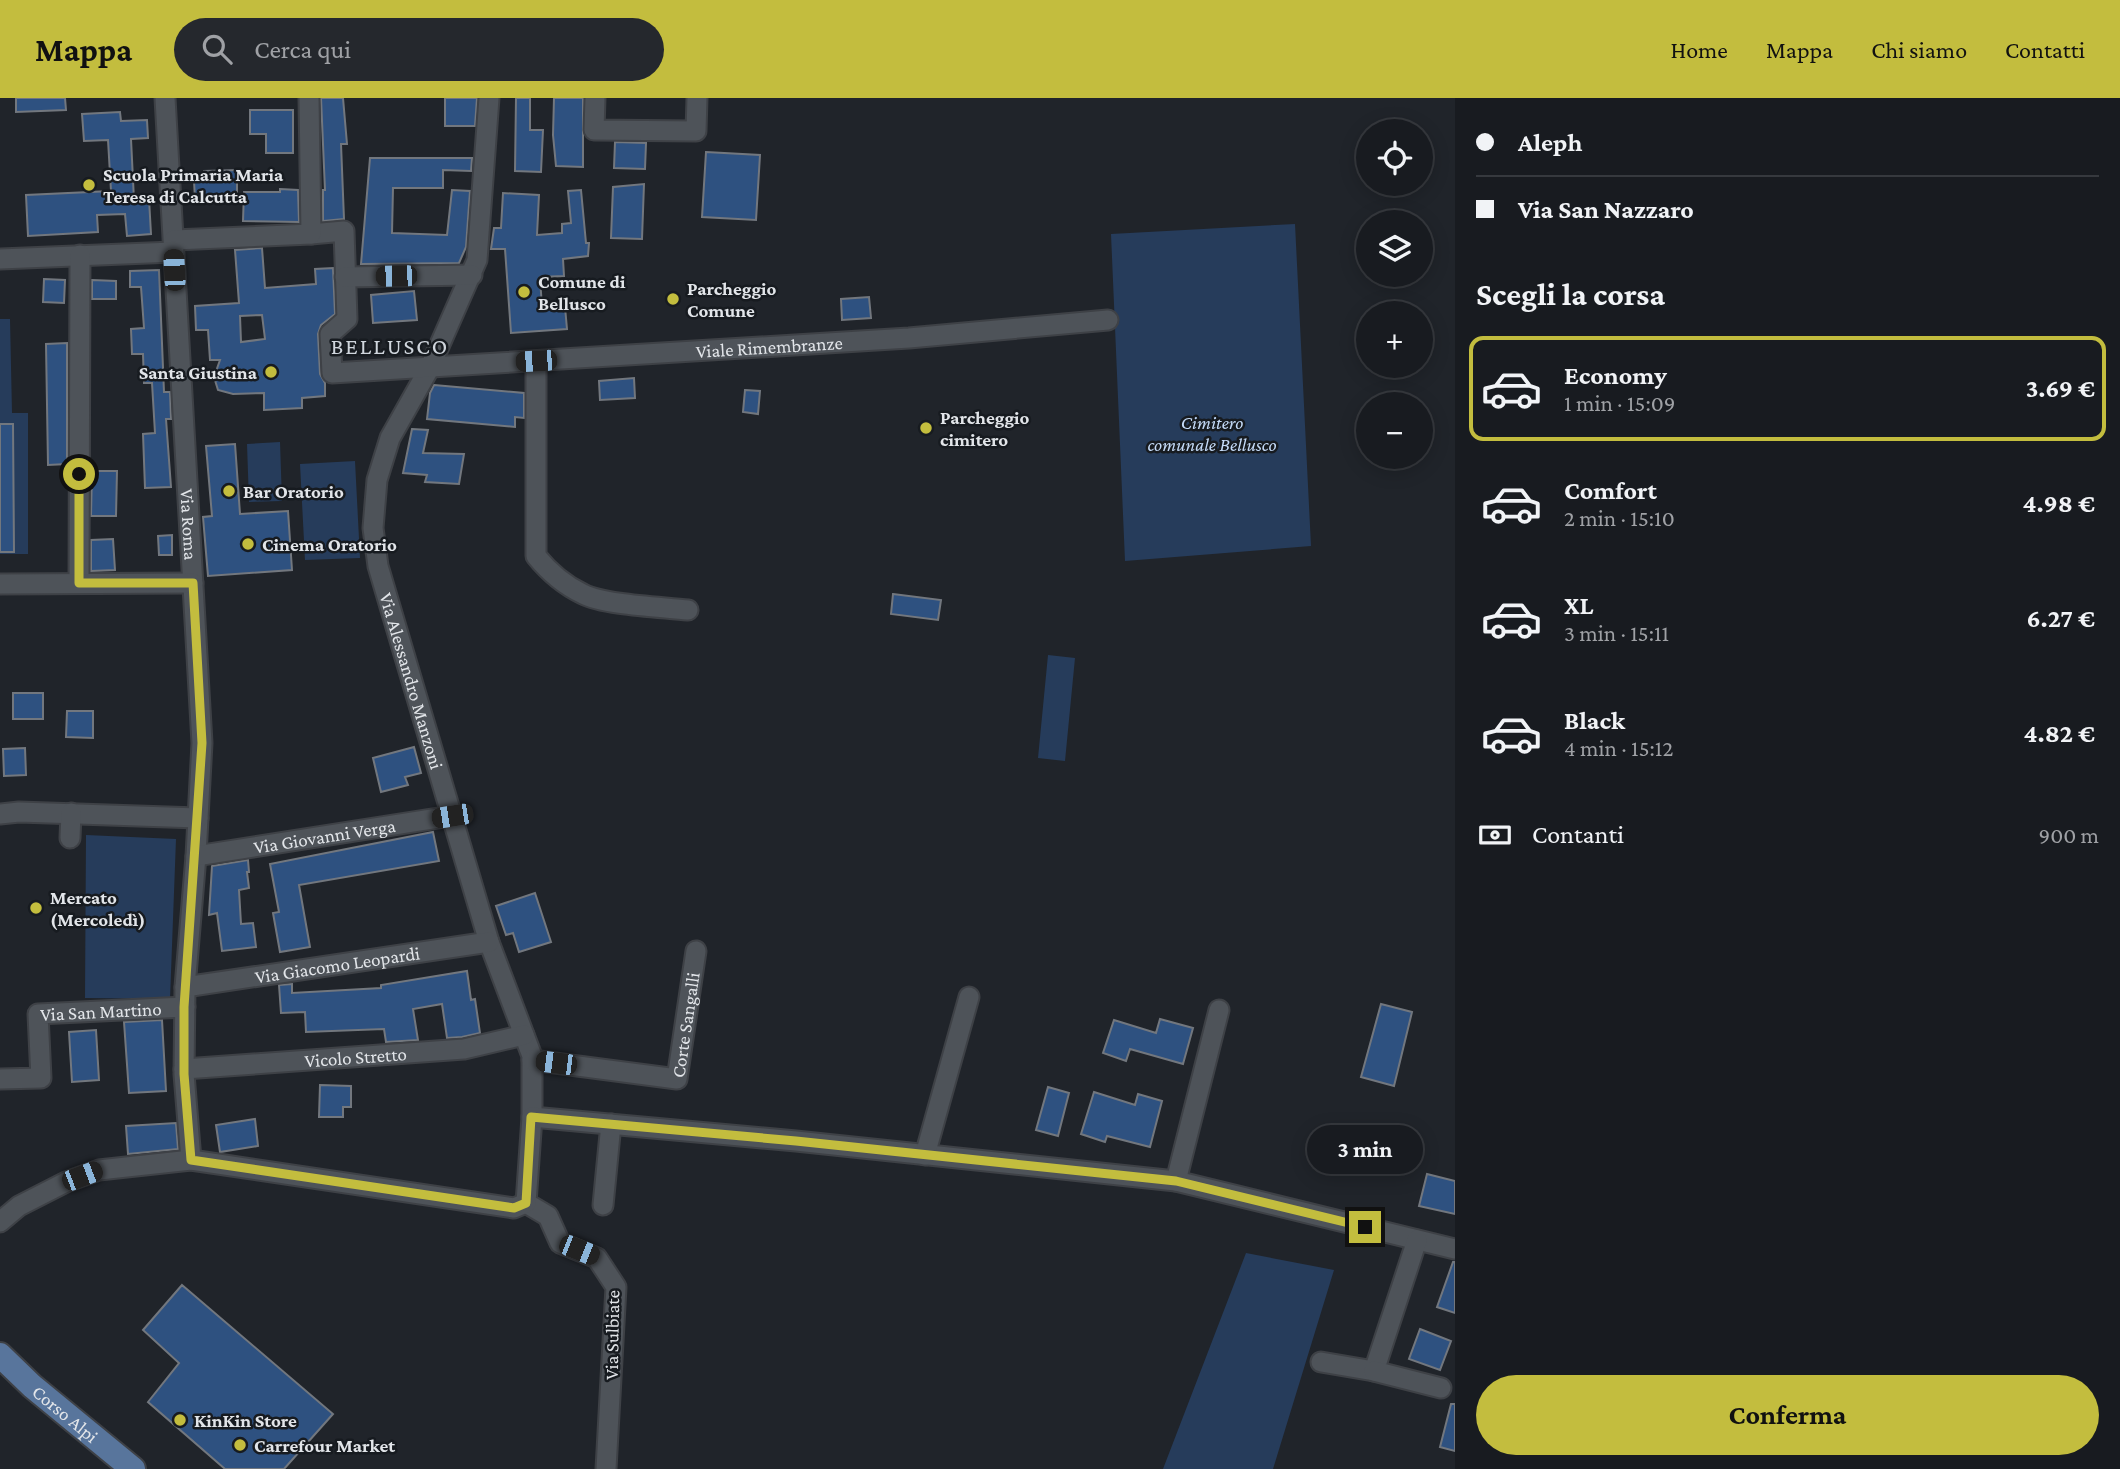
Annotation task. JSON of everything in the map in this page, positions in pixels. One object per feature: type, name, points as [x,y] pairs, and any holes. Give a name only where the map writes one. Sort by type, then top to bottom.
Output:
[{"type":"main road","name":"Corso Alpi","points":[[0,1355],[32,1387],[133,1469]]},
{"type":"street","name":"Via Roma","points":[[165,98],[202,743],[184,1007],[184,1069],[191,1160]]},
{"type":"street","points":[[309,98],[311,234]]},
{"type":"street","points":[[0,259],[80,255],[344,231],[345,277],[475,267],[489,98]]},
{"type":"street","points":[[594,98],[594,130],[696,131],[696,98]]},
{"type":"street","points":[[79,583],[80,255]]},
{"type":"street","name":"Via Alessandro Manzoni","points":[[475,267],[430,367],[390,438],[376,480],[373,528],[378,566],[489,942],[532,1059],[526,1203]]},
{"type":"street","name":"Viale Rimembranze","points":[[345,277],[346,319],[330,334],[332,373],[909,338],[1108,320]]},
{"type":"street","points":[[536,361],[536,556],[550,573],[584,596],[688,610]]},
{"type":"street","points":[[0,584],[193,583]]},
{"type":"street","points":[[0,814],[71,813],[198,818]]},
{"type":"street","points":[[69,838],[71,813]]},
{"type":"street","name":"Via Giovanni Verga","points":[[196,856],[452,816]]},
{"type":"street","name":"Via Giacomo Leopardi","points":[[185,987],[489,942]]},
{"type":"street","name":"Corte Sangalli","points":[[532,1059],[677,1079],[696,951]]},
{"type":"street","points":[[925,1155],[969,998]]},
{"type":"street","name":"Via San Martino","points":[[0,1079],[41,1078],[38,1014],[184,1007]]},
{"type":"street","points":[[1176,1181],[1219,1010]]},
{"type":"street","name":"Vicolo Stretto","points":[[184,1069],[464,1049],[524,1035]]},
{"type":"street","points":[[531,1117],[1176,1181],[1455,1249]]},
{"type":"street","points":[[603,1205],[611,1124]]},
{"type":"street","points":[[0,1222],[19,1206],[66,1182],[99,1170],[191,1160],[514,1208],[526,1203]]},
{"type":"street","name":"Via Sulbiate","points":[[526,1203],[548,1216],[560,1242],[597,1258],[617,1287],[606,1469]]},
{"type":"street","points":[[1374,1371],[1417,1240]]},
{"type":"street","points":[[1321,1362],[1374,1371],[1441,1388]]},
{"type":"green space","name":"Cimitero comunale Bellusco","points":[[1295,224],[1311,546],[1125,561],[1111,234]]},
{"type":"green space","points":[[0,319],[10,319],[12,413],[28,413],[28,554],[0,554]]},
{"type":"green space","points":[[280,442],[282,501],[249,502],[247,444]]},
{"type":"green space","points":[[355,461],[360,558],[305,560],[300,464]]},
{"type":"green space","points":[[1048,655],[1075,658],[1065,761],[1038,758]]},
{"type":"green space","points":[[86,835],[176,839],[170,999],[85,998]]},
{"type":"green space","points":[[1246,1253],[1334,1270],[1273,1469],[1163,1469]]},
{"type":"building","points":[[16,98],[65,98],[66,110],[16,112]]},
{"type":"building","points":[[321,98],[343,98],[347,144],[341,144],[344,219],[323,221],[325,190]]},
{"type":"building","points":[[445,98],[477,98],[475,126],[445,126]]},
{"type":"building","points":[[516,98],[530,98],[530,130],[543,130],[541,172],[515,171]]},
{"type":"building","points":[[554,98],[583,98],[583,167],[556,166]]},
{"type":"building","points":[[250,110],[293,110],[293,153],[266,153],[266,134],[250,134]]},
{"type":"building","points":[[120,112],[121,121],[147,120],[148,138],[131,139],[134,200],[149,199],[151,234],[127,236],[125,214],[97,215],[98,232],[28,236],[26,195],[111,191],[108,140],[84,141],[82,114]]},
{"type":"building","points":[[615,142],[646,143],[645,169],[614,168]]},
{"type":"building","points":[[706,152],[760,155],[756,220],[702,217]]},
{"type":"building","points":[[370,158],[472,158],[471,171],[443,170],[443,188],[393,188],[392,233],[447,235],[452,190],[470,191],[466,247],[459,263],[361,264]]},
{"type":"building","points":[[237,170],[237,199],[195,199],[194,181],[204,181],[204,171]]},
{"type":"building","points":[[644,184],[642,239],[611,238],[613,187]]},
{"type":"building","points":[[280,189],[298,190],[299,222],[243,221],[244,192],[280,192]]},
{"type":"building","points":[[581,190],[586,243],[589,243],[588,256],[563,259],[564,276],[540,277],[542,308],[565,307],[567,329],[511,333],[505,249],[491,249],[494,228],[501,228],[503,193],[539,195],[537,235],[562,233],[562,224],[571,223],[568,191]]},
{"type":"building","points":[[262,248],[265,288],[316,284],[315,269],[333,268],[335,314],[321,325],[318,334],[320,374],[325,383],[325,396],[302,398],[302,408],[264,410],[264,393],[233,394],[218,390],[214,377],[220,360],[210,360],[208,330],[196,330],[195,306],[239,303],[235,250]],"holes":[[[262,315],[265,339],[241,342],[240,316]]]},
{"type":"building","points":[[159,270],[164,392],[170,392],[171,419],[166,419],[171,487],[145,488],[143,434],[155,433],[152,383],[144,383],[143,354],[132,354],[131,329],[144,328],[141,287],[130,287],[130,271]]},
{"type":"building","points":[[44,279],[65,280],[64,303],[43,302]]},
{"type":"building","points":[[92,280],[116,281],[116,299],[92,299]]},
{"type":"building","points":[[414,291],[417,320],[373,323],[371,295]]},
{"type":"building","points":[[869,297],[871,318],[842,320],[841,299]]},
{"type":"building","points":[[67,343],[67,464],[48,465],[46,344]]},
{"type":"building","points":[[634,378],[635,398],[600,400],[599,381]]},
{"type":"building","points":[[434,385],[524,393],[524,418],[515,417],[515,427],[427,419],[430,393]]},
{"type":"building","points":[[745,390],[760,391],[758,414],[743,412]]},
{"type":"building","points":[[0,424],[13,424],[14,552],[0,552]]},
{"type":"building","points":[[412,429],[428,430],[423,453],[464,454],[459,484],[425,482],[427,475],[403,473]]},
{"type":"building","name":"Cinema Oratorio","points":[[235,444],[240,514],[288,511],[292,570],[208,576],[203,517],[212,516],[206,446]]},
{"type":"building","points":[[92,471],[117,471],[116,516],[91,516]]},
{"type":"building","points":[[172,535],[172,555],[159,555],[158,536]]},
{"type":"building","points":[[113,539],[115,570],[91,571],[91,540]]},
{"type":"building","points":[[893,594],[941,600],[938,620],[891,614]]},
{"type":"building","points":[[13,693],[43,693],[43,719],[13,719]]},
{"type":"building","points":[[67,711],[93,711],[93,738],[66,737]]},
{"type":"building","points":[[414,747],[421,773],[405,777],[408,785],[381,792],[373,758]]},
{"type":"building","points":[[25,748],[26,775],[4,776],[3,749]]},
{"type":"building","points":[[433,832],[439,861],[299,885],[310,947],[280,952],[273,913],[279,912],[270,864]]},
{"type":"building","points":[[248,860],[249,888],[239,890],[241,924],[253,923],[256,947],[222,951],[217,913],[209,915],[212,866]]},
{"type":"building","points":[[535,893],[551,942],[519,952],[513,933],[506,935],[496,906]]},
{"type":"building","points":[[467,971],[480,1033],[447,1038],[442,1004],[413,1009],[418,1040],[386,1042],[384,1029],[306,1032],[305,1012],[281,1013],[279,985],[292,984],[292,993],[381,988],[381,985]]},
{"type":"building","points":[[1381,1004],[1412,1012],[1394,1086],[1361,1077]]},
{"type":"building","points":[[1160,1019],[1193,1028],[1183,1064],[1130,1049],[1126,1061],[1103,1053],[1114,1020],[1156,1033]]},
{"type":"building","points":[[162,1020],[166,1091],[129,1093],[124,1022]]},
{"type":"building","points":[[96,1030],[99,1080],[72,1082],[69,1032]]},
{"type":"building","points":[[320,1085],[351,1086],[351,1107],[343,1107],[343,1117],[319,1117]]},
{"type":"building","points":[[1048,1087],[1069,1093],[1058,1136],[1036,1130]]},
{"type":"building","points":[[1094,1092],[1135,1105],[1138,1094],[1162,1101],[1150,1147],[1107,1136],[1105,1142],[1081,1134]]},
{"type":"building","points":[[255,1119],[258,1146],[220,1152],[216,1125]]},
{"type":"building","points":[[176,1123],[178,1149],[128,1154],[126,1126]]},
{"type":"building","points":[[1427,1174],[1455,1181],[1455,1214],[1419,1206]]},
{"type":"building","points":[[1455,1262],[1455,1313],[1437,1307]]},
{"type":"building","points":[[182,1285],[333,1414],[284,1469],[225,1469],[148,1402],[179,1363],[143,1330]]},
{"type":"building","points":[[1420,1329],[1451,1341],[1440,1370],[1409,1359]]},
{"type":"building","points":[[1451,1404],[1455,1404],[1455,1451],[1440,1447]]},
{"type":"place","name":"Scuola Primaria Maria Teresa di Calcutta","points":[[89,185]]},
{"type":"place","name":"Comune di Bellusco","points":[[524,292]]},
{"type":"place","name":"Parcheggio Comune","points":[[673,299]]},
{"type":"place","name":"Santa Giustina","points":[[271,372]]},
{"type":"place","name":"Parcheggio cimitero","points":[[926,428]]},
{"type":"place","name":"Bar Oratorio","points":[[229,491]]},
{"type":"place","name":"Cinema Oratorio","points":[[248,544]]},
{"type":"place","name":"Mercato (Mercoledì)","points":[[36,908]]},
{"type":"place","name":"KinKin Store","points":[[180,1420]]},
{"type":"place","name":"Carrefour Market","points":[[240,1445]]},
{"type":"district","name":"BELLUSCO","points":[[390,346]]},
{"type":"route","points":[[79,474],[79,583],[193,583],[202,743],[184,1007],[184,1074],[191,1160],[514,1208],[526,1203],[531,1117],[796,1141],[1176,1181],[1365,1227]]}]
